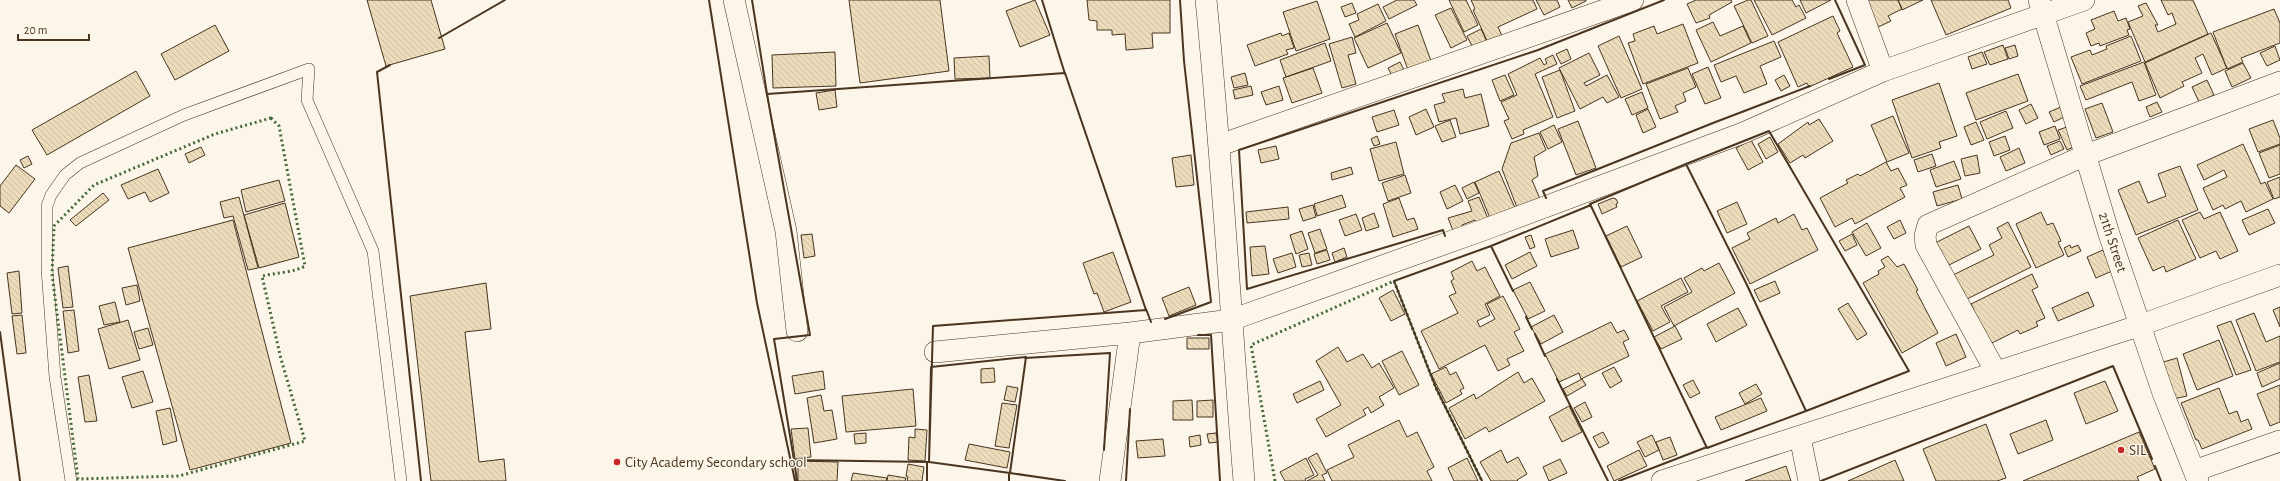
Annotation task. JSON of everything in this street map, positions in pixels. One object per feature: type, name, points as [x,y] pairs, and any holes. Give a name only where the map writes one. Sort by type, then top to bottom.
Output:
[{"type":"street","points":[[734,0],[786,231],[797,331]]},
{"type":"street","points":[[1206,0],[1220,145],[1231,320],[1244,481]]},
{"type":"street","points":[[1220,145],[1634,0]]},
{"type":"street","points":[[1857,0],[1883,71]]},
{"type":"street","points":[[935,352],[1130,333],[1231,320],[1486,229],[1743,133],[1883,71],[2042,8],[2084,0]]},
{"type":"street","name":"21th Street","points":[[2042,8],[2109,234],[2163,393],[2196,476]]},
{"type":"street","points":[[1996,372],[1926,245],[1925,236],[1928,225],[2086,155],[2280,82]]},
{"type":"street","points":[[1662,481],[2141,325],[2280,275]]},
{"type":"street","points":[[1110,481],[1130,333]]},
{"type":"street","points":[[1800,437],[1809,481]]},
{"type":"street","points":[[2196,476],[2280,441]]},
{"type":"lane","points":[[71,481],[55,378],[48,276],[47,206],[51,195],[65,175],[80,164],[184,115],[309,69],[307,100],[373,251],[397,481]]},
{"type":"building","points":[[367,0],[431,0],[445,49],[386,66]]},
{"type":"building","points":[[849,0],[940,0],[949,71],[860,83]]},
{"type":"building","points":[[1035,0],[1050,35],[1020,47],[1006,11]]},
{"type":"building","points":[[1087,0],[1170,0],[1170,33],[1152,33],[1153,48],[1126,50],[1125,34],[1112,35],[1112,30],[1097,30],[1097,21],[1089,20]]},
{"type":"building","points":[[1397,0],[1414,0],[1417,5],[1389,19],[1383,7]]},
{"type":"building","points":[[1449,0],[1466,0],[1478,25],[1464,32]]},
{"type":"building","points":[[1471,0],[1533,0],[1537,9],[1498,27],[1502,36],[1488,43],[1473,10],[1475,9]]},
{"type":"building","points":[[1536,0],[1557,0],[1560,7],[1544,15]]},
{"type":"building","points":[[1568,0],[1586,0],[1586,1],[1572,8]]},
{"type":"building","points":[[1696,0],[1731,0],[1732,2],[1709,15],[1710,18],[1696,23],[1687,4]]},
{"type":"building","points":[[1751,0],[1768,36],[1752,43],[1734,6]]},
{"type":"building","points":[[1754,0],[1792,0],[1796,7],[1799,5],[1806,18],[1772,35]]},
{"type":"building","points":[[1800,0],[1831,0],[1806,13]]},
{"type":"building","points":[[1863,0],[1898,0],[1902,9],[1888,16],[1891,21],[1876,28]]},
{"type":"building","points":[[1898,0],[1923,0],[1902,10]]},
{"type":"building","points":[[1931,0],[2008,0],[2011,8],[1946,35]]},
{"type":"building","points":[[2161,0],[2193,0],[2208,34],[2145,62],[2128,22],[2143,16],[2138,6],[2146,3],[2158,25],[2155,25],[2158,32],[2176,24],[2172,13],[2168,15]]},
{"type":"building","points":[[1317,1],[1330,39],[1296,51],[1283,12]]},
{"type":"building","points":[[1352,3],[1356,13],[1345,17],[1341,7]]},
{"type":"building","points":[[1378,4],[1386,21],[1355,37],[1349,24],[1359,20],[1357,14]]},
{"type":"building","points":[[1451,8],[1467,40],[1451,48],[1435,15]]},
{"type":"building","points":[[2274,9],[2280,23],[2280,43],[2241,58],[2243,62],[2227,69],[2213,32]]},
{"type":"building","points":[[2114,11],[2118,21],[2126,18],[2130,29],[2127,30],[2129,35],[2100,46],[2099,43],[2091,46],[2086,33],[2095,29],[2091,20]]},
{"type":"building","points":[[1833,16],[1840,31],[1837,33],[1853,67],[1809,87],[1807,83],[1798,87],[1778,42]]},
{"type":"building","points":[[1713,22],[1720,36],[1743,26],[1751,43],[1711,62],[1696,30]]},
{"type":"building","points":[[1387,23],[1401,53],[1368,68],[1354,38]]},
{"type":"building","points":[[1683,24],[1698,63],[1643,84],[1628,43],[1635,41],[1633,34],[1654,26],[1657,34]]},
{"type":"building","points":[[215,25],[229,51],[175,80],[161,54]]},
{"type":"building","points":[[1418,25],[1431,61],[1408,70],[1395,34]]},
{"type":"building","points":[[1481,29],[1488,44],[1474,50],[1467,36]]},
{"type":"building","points":[[1281,33],[1282,36],[1289,33],[1294,48],[1286,50],[1288,54],[1255,66],[1247,45]]},
{"type":"building","points":[[2211,33],[2227,68],[2212,75],[2203,54],[2195,58],[2202,73],[2182,82],[2184,86],[2160,98],[2145,63]]},
{"type":"building","points":[[1619,36],[1642,89],[1621,98],[1598,46]]},
{"type":"building","points":[[2131,36],[2141,61],[2082,84],[2071,57],[2090,50],[2092,55],[2107,49],[2106,46]]},
{"type":"building","points":[[1352,37],[1356,53],[1348,55],[1356,84],[1342,88],[1329,44]]},
{"type":"building","points":[[1774,41],[1781,57],[1760,66],[1767,84],[1744,93],[1736,76],[1721,82],[1714,65]]},
{"type":"building","points":[[1325,43],[1331,61],[1286,77],[1280,60]]},
{"type":"building","points":[[2003,45],[2008,59],[1990,65],[1984,52]]},
{"type":"building","points":[[2015,45],[2018,56],[2009,59],[2005,48]]},
{"type":"building","points":[[2275,46],[2280,60],[2267,66],[2260,53]]},
{"type":"building","points":[[1567,49],[1571,59],[1561,64],[1556,54]]},
{"type":"building","points":[[835,52],[836,86],[773,88],[772,55]]},
{"type":"building","points":[[1982,52],[1987,64],[1972,69],[1968,57]]},
{"type":"building","points":[[1589,53],[1600,75],[1584,83],[1586,86],[1607,75],[1619,97],[1607,103],[1603,97],[1580,109],[1559,68]]},
{"type":"building","points":[[1553,55],[1557,64],[1535,74],[1553,117],[1523,130],[1524,134],[1512,139],[1504,121],[1509,119],[1501,102],[1517,95],[1508,74],[1540,58],[1544,65],[1547,63],[1545,59]]},
{"type":"building","points":[[989,56],[990,78],[955,79],[954,58]]},
{"type":"building","points":[[1400,62],[1405,72],[1393,78],[1388,68]]},
{"type":"building","points":[[2144,62],[2156,95],[2139,101],[2132,82],[2086,100],[2080,86]]},
{"type":"building","points":[[2243,63],[2251,78],[2232,87],[2225,71]]},
{"type":"building","points":[[1708,67],[1721,98],[1705,104],[1692,74]]},
{"type":"building","points":[[1313,68],[1322,93],[1292,103],[1283,78]]},
{"type":"building","points":[[1688,68],[1696,87],[1683,93],[1686,101],[1675,106],[1678,112],[1660,119],[1646,84]]},
{"type":"building","points":[[1560,70],[1575,111],[1557,118],[1542,77]]},
{"type":"building","points":[[136,71],[150,96],[47,155],[32,130]]},
{"type":"building","points":[[1245,73],[1248,85],[1234,88],[1231,77]]},
{"type":"building","points":[[2018,74],[2028,101],[1976,120],[1966,93]]},
{"type":"building","points":[[1505,75],[1514,95],[1500,101],[1492,80]]},
{"type":"building","points":[[1784,75],[1790,86],[1781,91],[1775,80]]},
{"type":"building","points":[[2207,80],[2214,95],[2199,102],[2192,87]]},
{"type":"building","points":[[1939,83],[1957,136],[1939,142],[1941,148],[1912,158],[1892,100]]},
{"type":"building","points":[[1251,86],[1253,95],[1235,99],[1233,90]]},
{"type":"building","points":[[1279,86],[1283,100],[1266,105],[1261,92]]},
{"type":"building","points":[[1463,89],[1465,98],[1481,94],[1489,126],[1460,134],[1456,118],[1439,122],[1434,105],[1445,102],[1442,94]]},
{"type":"building","points":[[835,90],[837,107],[819,110],[816,93]]},
{"type":"building","points":[[1642,92],[1648,108],[1632,115],[1625,99]]},
{"type":"building","points":[[2157,102],[2162,112],[2150,117],[2146,107]]},
{"type":"building","points":[[2102,103],[2113,132],[2096,138],[2085,109]]},
{"type":"building","points":[[2031,104],[2038,118],[2026,124],[2019,110]]},
{"type":"building","points":[[2061,107],[2066,116],[2054,122],[2049,112]]},
{"type":"building","points":[[1426,109],[1434,127],[1416,135],[1409,117]]},
{"type":"building","points":[[1648,109],[1656,127],[1643,133],[1636,115]]},
{"type":"building","points":[[1394,110],[1399,125],[1377,132],[1372,117]]},
{"type":"building","points":[[2006,111],[2013,128],[1987,139],[1980,122]]},
{"type":"building","points":[[1893,116],[1909,153],[1887,162],[1871,125]]},
{"type":"building","points":[[1819,119],[1833,141],[1805,158],[1803,155],[1790,163],[1778,144],[1808,122],[1809,125]]},
{"type":"building","points":[[1450,120],[1456,137],[1442,142],[1435,126]]},
{"type":"building","points":[[2273,120],[2280,138],[2280,144],[2258,152],[2249,129]]},
{"type":"building","points":[[1578,121],[1596,168],[1576,175],[1558,129]]},
{"type":"building","points":[[1976,122],[1984,140],[1971,145],[1964,127]]},
{"type":"building","points":[[1554,125],[1562,142],[1548,149],[1540,132]]},
{"type":"building","points":[[2055,126],[2060,139],[2044,145],[2039,132]]},
{"type":"building","points":[[2070,126],[2078,145],[2067,150],[2058,130]]},
{"type":"building","points":[[1539,133],[1546,150],[1534,157],[1538,176],[1532,180],[1540,199],[1518,210],[1502,169],[1511,143]]},
{"type":"building","points":[[1377,136],[1380,144],[1374,146],[1371,139]]},
{"type":"building","points":[[2005,136],[2010,150],[1994,156],[1989,142]]},
{"type":"building","points":[[1770,137],[1778,152],[1766,159],[1758,144]]},
{"type":"building","points":[[1751,140],[1763,162],[1748,170],[1736,148]]},
{"type":"building","points":[[2060,141],[2064,149],[2051,155],[2047,146]]},
{"type":"building","points":[[1396,142],[1404,174],[1379,181],[1370,149]]},
{"type":"building","points":[[2243,144],[2261,184],[2265,182],[2273,199],[2246,212],[2241,201],[2225,209],[2223,205],[2213,210],[2203,188],[2227,177],[2224,170],[2204,180],[2197,165]]},
{"type":"building","points":[[2280,145],[2280,174],[2269,178],[2259,153]]},
{"type":"building","points":[[1276,146],[1279,159],[1261,163],[1258,150]]},
{"type":"building","points":[[201,147],[205,155],[189,163],[185,154]]},
{"type":"building","points":[[2019,148],[2025,163],[2006,171],[2000,157]]},
{"type":"building","points":[[1932,154],[1936,166],[1918,172],[1914,160]]},
{"type":"building","points":[[1191,155],[1194,185],[1176,187],[1172,158]]},
{"type":"building","points":[[1977,155],[1980,173],[1965,176],[1961,159]]},
{"type":"building","points":[[28,156],[32,164],[24,168],[20,160]]},
{"type":"building","points":[[1954,161],[1961,179],[1936,187],[1930,170]]},
{"type":"building","points":[[1886,162],[1891,171],[1898,168],[1907,185],[1900,188],[1905,197],[1855,224],[1852,218],[1835,227],[1820,198],[1848,183],[1846,180],[1858,174],[1860,176]]},
{"type":"building","points":[[16,165],[35,179],[9,213],[0,206],[0,186]]},
{"type":"building","points":[[2180,166],[2198,210],[2136,235],[2118,190],[2139,181],[2148,203],[2166,196],[2158,174]]},
{"type":"building","points":[[1351,167],[1353,174],[1332,180],[1331,173]]},
{"type":"building","points":[[158,169],[169,193],[150,202],[145,192],[128,199],[121,185]]},
{"type":"building","points":[[1499,171],[1515,208],[1490,218],[1475,182]]},
{"type":"building","points":[[1405,175],[1411,193],[1388,201],[1382,183]]},
{"type":"building","points":[[2280,177],[2280,197],[2274,199],[2267,182]]},
{"type":"building","points":[[279,180],[285,201],[246,212],[241,190]]},
{"type":"building","points":[[1474,182],[1479,193],[1467,199],[1462,188]]},
{"type":"building","points":[[1455,185],[1463,201],[1447,209],[1440,192]]},
{"type":"building","points":[[1958,185],[1962,199],[1937,206],[1933,192]]},
{"type":"building","points":[[103,193],[109,200],[76,226],[70,220]]},
{"type":"building","points":[[1342,195],[1346,207],[1317,216],[1314,204]]},
{"type":"building","points":[[239,197],[258,268],[248,270],[233,216],[224,218],[220,202]]},
{"type":"building","points":[[1479,197],[1489,221],[1477,226],[1475,220],[1462,225],[1464,229],[1454,233],[1448,218],[1472,211],[1468,201]]},
{"type":"building","points":[[1399,198],[1407,220],[1414,218],[1418,229],[1393,237],[1383,204]]},
{"type":"building","points":[[1613,198],[1616,199],[1618,203],[1616,204],[1617,207],[1602,214],[1598,204]]},
{"type":"building","points":[[1737,202],[1747,224],[1727,233],[1717,211]]},
{"type":"building","points":[[285,203],[299,257],[259,268],[244,215]]},
{"type":"building","points":[[1313,205],[1316,217],[1303,221],[1299,209]]},
{"type":"building","points":[[1288,207],[1289,219],[1247,223],[1246,212]]},
{"type":"building","points":[[2268,209],[2275,223],[2249,235],[2242,220]]},
{"type":"building","points":[[2041,212],[2047,225],[2053,223],[2061,241],[2058,242],[2064,255],[2036,268],[2016,224]]},
{"type":"building","points":[[2200,212],[2204,219],[2220,212],[2238,251],[2220,259],[2216,251],[2200,258],[2182,220]]},
{"type":"building","points":[[1374,213],[1379,227],[1366,231],[1362,218]]},
{"type":"building","points":[[1356,214],[1362,230],[1345,236],[1339,220]]},
{"type":"building","points":[[1794,214],[1802,230],[1807,228],[1818,250],[1750,284],[1732,248],[1750,239],[1747,233],[1776,218],[1778,223]]},
{"type":"building","points":[[233,220],[291,443],[190,470],[128,248]]},
{"type":"building","points":[[1900,220],[1906,233],[1894,239],[1887,227]]},
{"type":"building","points":[[2178,220],[2196,259],[2166,272],[2164,266],[2153,271],[2138,238]]},
{"type":"building","points":[[2008,222],[2031,267],[1965,300],[1953,275],[1994,255],[1989,245],[2002,238],[1997,228]]},
{"type":"building","points":[[1867,223],[1881,248],[1866,256],[1852,232]]},
{"type":"building","points":[[1627,226],[1642,257],[1621,267],[1606,236]]},
{"type":"building","points":[[1969,226],[1981,249],[1947,266],[1935,243]]},
{"type":"building","points":[[1320,229],[1327,249],[1315,253],[1308,233]]},
{"type":"building","points":[[1573,230],[1579,248],[1551,257],[1545,239]]},
{"type":"building","points":[[1302,231],[1308,249],[1296,254],[1290,235]]},
{"type":"building","points":[[812,234],[815,256],[804,258],[801,235]]},
{"type":"building","points":[[1852,234],[1857,245],[1845,251],[1839,241]]},
{"type":"building","points":[[1531,235],[1535,247],[1530,249],[1525,237]]},
{"type":"building","points":[[2070,245],[2071,248],[2078,245],[2081,251],[2068,257],[2064,248]]},
{"type":"building","points":[[1265,246],[1269,274],[1252,276],[1250,247]]},
{"type":"building","points":[[1344,248],[1347,257],[1335,262],[1332,253]]},
{"type":"building","points":[[1327,250],[1330,260],[1317,264],[1314,254]]},
{"type":"building","points":[[2103,250],[2112,271],[2096,278],[2087,257]]},
{"type":"building","points":[[1113,252],[1131,302],[1104,312],[1097,293],[1094,294],[1083,263]]},
{"type":"building","points":[[1530,252],[1537,266],[1512,279],[1505,265]]},
{"type":"building","points":[[1292,253],[1296,267],[1278,273],[1273,259]]},
{"type":"building","points":[[1309,253],[1312,265],[1302,267],[1299,255]]},
{"type":"building","points":[[1888,256],[1897,267],[1904,264],[1938,333],[1902,353],[1863,283],[1879,274],[1878,271],[1885,267],[1881,260]]},
{"type":"building","points":[[1472,261],[1477,271],[1485,267],[1500,296],[1485,304],[1490,315],[1477,321],[1480,327],[1495,319],[1487,304],[1503,296],[1520,329],[1514,332],[1524,351],[1507,359],[1510,365],[1498,371],[1485,345],[1439,369],[1421,331],[1458,313],[1449,296],[1456,293],[1451,281],[1454,279],[1451,272]]},
{"type":"building","points":[[1719,263],[1735,293],[1674,326],[1664,307],[1692,292],[1684,278],[1702,268],[1704,271]]},
{"type":"building","points":[[68,266],[73,307],[63,308],[58,268]]},
{"type":"building","points":[[19,271],[22,313],[12,314],[7,273]]},
{"type":"building","points":[[2032,274],[2038,287],[2032,290],[2045,318],[2036,322],[2038,326],[2020,334],[2018,330],[1990,344],[1968,313],[1974,310],[1971,304]]},
{"type":"building","points":[[1681,278],[1688,292],[1661,306],[1670,322],[1653,331],[1637,301]]},
{"type":"building","points":[[1775,281],[1780,293],[1760,302],[1754,290]]},
{"type":"building","points":[[1530,282],[1545,311],[1528,319],[1513,290]]},
{"type":"building","points":[[486,283],[491,329],[465,332],[479,462],[504,459],[506,481],[431,481],[410,296]]},
{"type":"building","points":[[137,285],[140,301],[126,305],[122,288]]},
{"type":"building","points":[[1189,287],[1196,305],[1169,316],[1162,298]]},
{"type":"building","points":[[1393,290],[1405,314],[1391,321],[1379,298]]},
{"type":"building","points":[[2088,292],[2094,306],[2058,321],[2052,308]]},
{"type":"building","points":[[115,302],[120,322],[104,325],[99,306]]},
{"type":"building","points":[[1848,303],[1867,334],[1857,340],[1838,309]]},
{"type":"building","points":[[2280,307],[2280,327],[2273,310]]},
{"type":"building","points":[[1738,308],[1747,325],[1716,342],[1707,324]]},
{"type":"building","points":[[74,310],[79,351],[68,353],[63,311]]},
{"type":"building","points":[[2254,313],[2266,342],[2280,336],[2280,362],[2256,371],[2236,320]]},
{"type":"building","points":[[22,315],[26,353],[17,354],[12,316]]},
{"type":"building","points":[[1554,315],[1563,332],[1541,344],[1531,327]]},
{"type":"building","points":[[128,320],[140,360],[109,369],[98,329]]},
{"type":"building","points":[[2231,321],[2251,370],[2236,375],[2217,326]]},
{"type":"building","points":[[1611,322],[1617,333],[1624,330],[1629,339],[1623,342],[1629,356],[1581,379],[1579,373],[1559,382],[1545,354]]},
{"type":"building","points":[[1675,326],[1682,339],[1661,349],[1654,337]]},
{"type":"building","points":[[148,328],[153,345],[139,349],[134,332]]},
{"type":"building","points":[[1956,334],[1966,357],[1946,366],[1936,343]]},
{"type":"building","points":[[1187,338],[1209,338],[1209,349],[1187,349]]},
{"type":"building","points":[[2219,340],[2233,376],[2197,390],[2183,354]]},
{"type":"building","points":[[1338,347],[1347,362],[1363,354],[1372,368],[1379,363],[1394,388],[1379,397],[1384,405],[1371,413],[1368,407],[1363,410],[1366,415],[1326,437],[1316,419],[1341,405],[1316,361]]},
{"type":"building","points":[[1402,351],[1419,385],[1399,395],[1382,361]]},
{"type":"building","points":[[2177,358],[2187,396],[2169,400],[2160,363]]},
{"type":"building","points":[[2280,363],[2280,379],[2262,387],[2257,373]]},
{"type":"building","points":[[1446,367],[1450,375],[1456,372],[1464,388],[1460,390],[1462,394],[1446,403],[1431,374]]},
{"type":"building","points":[[1614,367],[1622,381],[1610,388],[1602,373]]},
{"type":"building","points":[[994,368],[995,382],[981,383],[981,369]]},
{"type":"building","points":[[143,371],[153,402],[132,408],[122,377]]},
{"type":"building","points":[[823,371],[825,389],[795,394],[792,376]]},
{"type":"building","points":[[1518,372],[1524,383],[1532,378],[1545,401],[1489,432],[1486,427],[1465,439],[1449,408],[1474,394],[1476,399]]},
{"type":"building","points":[[89,375],[97,421],[85,422],[78,377]]},
{"type":"building","points":[[1582,379],[1586,385],[1567,396],[1563,389]]},
{"type":"building","points":[[1693,380],[1700,393],[1690,398],[1683,385]]},
{"type":"building","points":[[1320,381],[1324,390],[1297,403],[1293,394]]},
{"type":"building","points":[[2105,381],[2118,411],[2086,424],[2074,393]]},
{"type":"building","points":[[1756,384],[1762,394],[1745,404],[1739,393]]},
{"type":"building","points":[[2280,385],[2280,422],[2270,426],[2257,394]]},
{"type":"building","points":[[1007,386],[1018,388],[1015,402],[1004,400]]},
{"type":"building","points":[[2219,388],[2229,414],[2237,411],[2241,422],[2248,419],[2252,429],[2202,449],[2198,440],[2196,440],[2181,403]]},
{"type":"building","points":[[913,389],[916,426],[846,432],[842,396]]},
{"type":"building","points":[[821,395],[824,411],[832,410],[837,439],[814,443],[807,398]]},
{"type":"building","points":[[1761,398],[1767,411],[1721,430],[1715,417]]},
{"type":"building","points":[[1192,400],[1193,420],[1173,420],[1173,401]]},
{"type":"building","points":[[1213,400],[1213,417],[1197,417],[1197,401]]},
{"type":"building","points":[[1585,402],[1592,417],[1582,422],[1574,408]]},
{"type":"building","points":[[1002,403],[1017,405],[1009,448],[995,446]]},
{"type":"building","points":[[1569,406],[1582,432],[1562,442],[1549,417]]},
{"type":"building","points":[[170,408],[177,441],[163,445],[156,411]]},
{"type":"building","points":[[1399,420],[1407,437],[1417,432],[1434,467],[1427,471],[1432,481],[1332,481],[1327,470],[1354,457],[1348,445]]},
{"type":"building","points":[[2046,420],[2053,440],[2018,454],[2010,434]]},
{"type":"building","points":[[1986,424],[2006,478],[1997,481],[1936,481],[1923,449]]},
{"type":"building","points":[[808,428],[811,457],[795,459],[791,429]]},
{"type":"building","points":[[915,429],[927,430],[925,461],[908,460],[909,437],[915,438]]},
{"type":"building","points":[[1603,432],[1609,443],[1599,448],[1593,437]]},
{"type":"building","name":"SIL","points":[[2139,432],[2155,469],[2137,477],[2139,481],[2023,481]]},
{"type":"building","points":[[866,433],[866,443],[855,444],[854,434]]},
{"type":"building","points":[[1216,433],[1218,442],[1209,443],[1207,434]]},
{"type":"building","points":[[1200,435],[1201,445],[1190,447],[1189,437]]},
{"type":"building","points":[[1652,435],[1659,450],[1645,457],[1637,442]]},
{"type":"building","points":[[1670,437],[1677,455],[1663,460],[1656,442]]},
{"type":"building","points":[[1163,439],[1165,456],[1138,458],[1136,441]]},
{"type":"building","points":[[969,444],[1010,452],[1007,468],[965,460]]},
{"type":"building","points":[[1501,450],[1507,463],[1518,457],[1527,474],[1517,480],[1518,481],[1491,481],[1480,462]]},
{"type":"building","points":[[1639,450],[1647,466],[1614,481],[1607,466]]},
{"type":"building","points":[[1317,453],[1327,473],[1322,475],[1325,481],[1307,481],[1318,475],[1308,458]]},
{"type":"building","points":[[1306,458],[1314,475],[1305,479],[1306,481],[1285,481],[1280,472]]},
{"type":"building","points":[[1467,458],[1478,481],[1454,481],[1448,468]]},
{"type":"building","points":[[1560,459],[1567,473],[1549,481],[1543,467]]},
{"type":"building","points":[[1895,460],[1904,481],[1848,481]]},
{"type":"building","points":[[798,461],[838,462],[837,481],[798,481]]},
{"type":"building","points":[[908,464],[924,467],[922,481],[907,481],[908,477],[906,476]]},
{"type":"building","points":[[1786,466],[1791,481],[1745,481]]},
{"type":"building","points":[[853,473],[887,478],[886,481],[851,481]]},
{"type":"building","points":[[888,475],[906,478],[905,481],[887,481]]},
{"type":"hedge","points":[[271,118],[279,126],[305,266],[291,271],[262,276],[281,359],[305,441],[179,476],[78,479],[52,274],[54,226],[94,185],[215,134],[271,118]]},
{"type":"hedge","points":[[1275,481],[1251,345],[1394,281],[1436,388],[1482,481]]},
{"type":"wall","points":[[439,38],[505,0]]},
{"type":"wall","points":[[709,0],[757,303],[795,481]]},
{"type":"wall","points":[[752,0],[767,94]]},
{"type":"wall","points":[[1042,0],[1065,74]]},
{"type":"wall","points":[[1165,319],[1211,302],[1184,61],[1180,0]]},
{"type":"wall","points":[[1445,236],[1443,230],[1247,289],[1239,150],[1538,50],[1664,0]]},
{"type":"wall","points":[[1829,79],[1865,65],[1835,0]]},
{"type":"wall","points":[[390,65],[377,72],[421,481]]},
{"type":"wall","points":[[1065,73],[1146,310],[933,326],[929,462],[794,460],[774,339],[810,335],[767,94],[1065,73]]},
{"type":"wall","points":[[1546,198],[1543,191],[1810,86]]},
{"type":"wall","points":[[1769,131],[1909,371],[1806,411],[1746,283],[1686,164],[1769,131]]},
{"type":"wall","points":[[1686,164],[1746,283],[1806,411],[1707,448],[1590,204],[1686,164]]},
{"type":"wall","points":[[1513,291],[1491,246],[1591,205]]},
{"type":"wall","points":[[1482,481],[1436,388],[1394,281],[1491,246]]},
{"type":"wall","points":[[1146,309],[1151,322]]},
{"type":"wall","points":[[1526,317],[1532,329]]},
{"type":"wall","points":[[0,332],[20,481]]},
{"type":"wall","points":[[1535,334],[1545,356]]},
{"type":"wall","points":[[1198,335],[1211,335],[1220,481]]},
{"type":"wall","points":[[1025,358],[1110,353],[1104,450]]},
{"type":"wall","points":[[1026,357],[1010,473],[929,462],[931,367],[1026,357]]},
{"type":"wall","points":[[1821,481],[2113,366],[2152,459]]},
{"type":"wall","points":[[1557,379],[1608,481]]},
{"type":"wall","points":[[1126,481],[1130,409]]},
{"type":"wall","points":[[1619,481],[1707,447]]},
{"type":"wall","points":[[795,460],[797,481]]},
{"type":"wall","points":[[927,462],[927,481]]},
{"type":"wall","points":[[2155,466],[2161,481]]},
{"type":"wall","points":[[1009,473],[1009,481]]},
{"type":"wall","points":[[1010,473],[1065,481]]},
{"type":"place","name":"SIL","points":[[2121,450]]},
{"type":"place","name":"City Academy Secondary school","points":[[617,462]]}]
